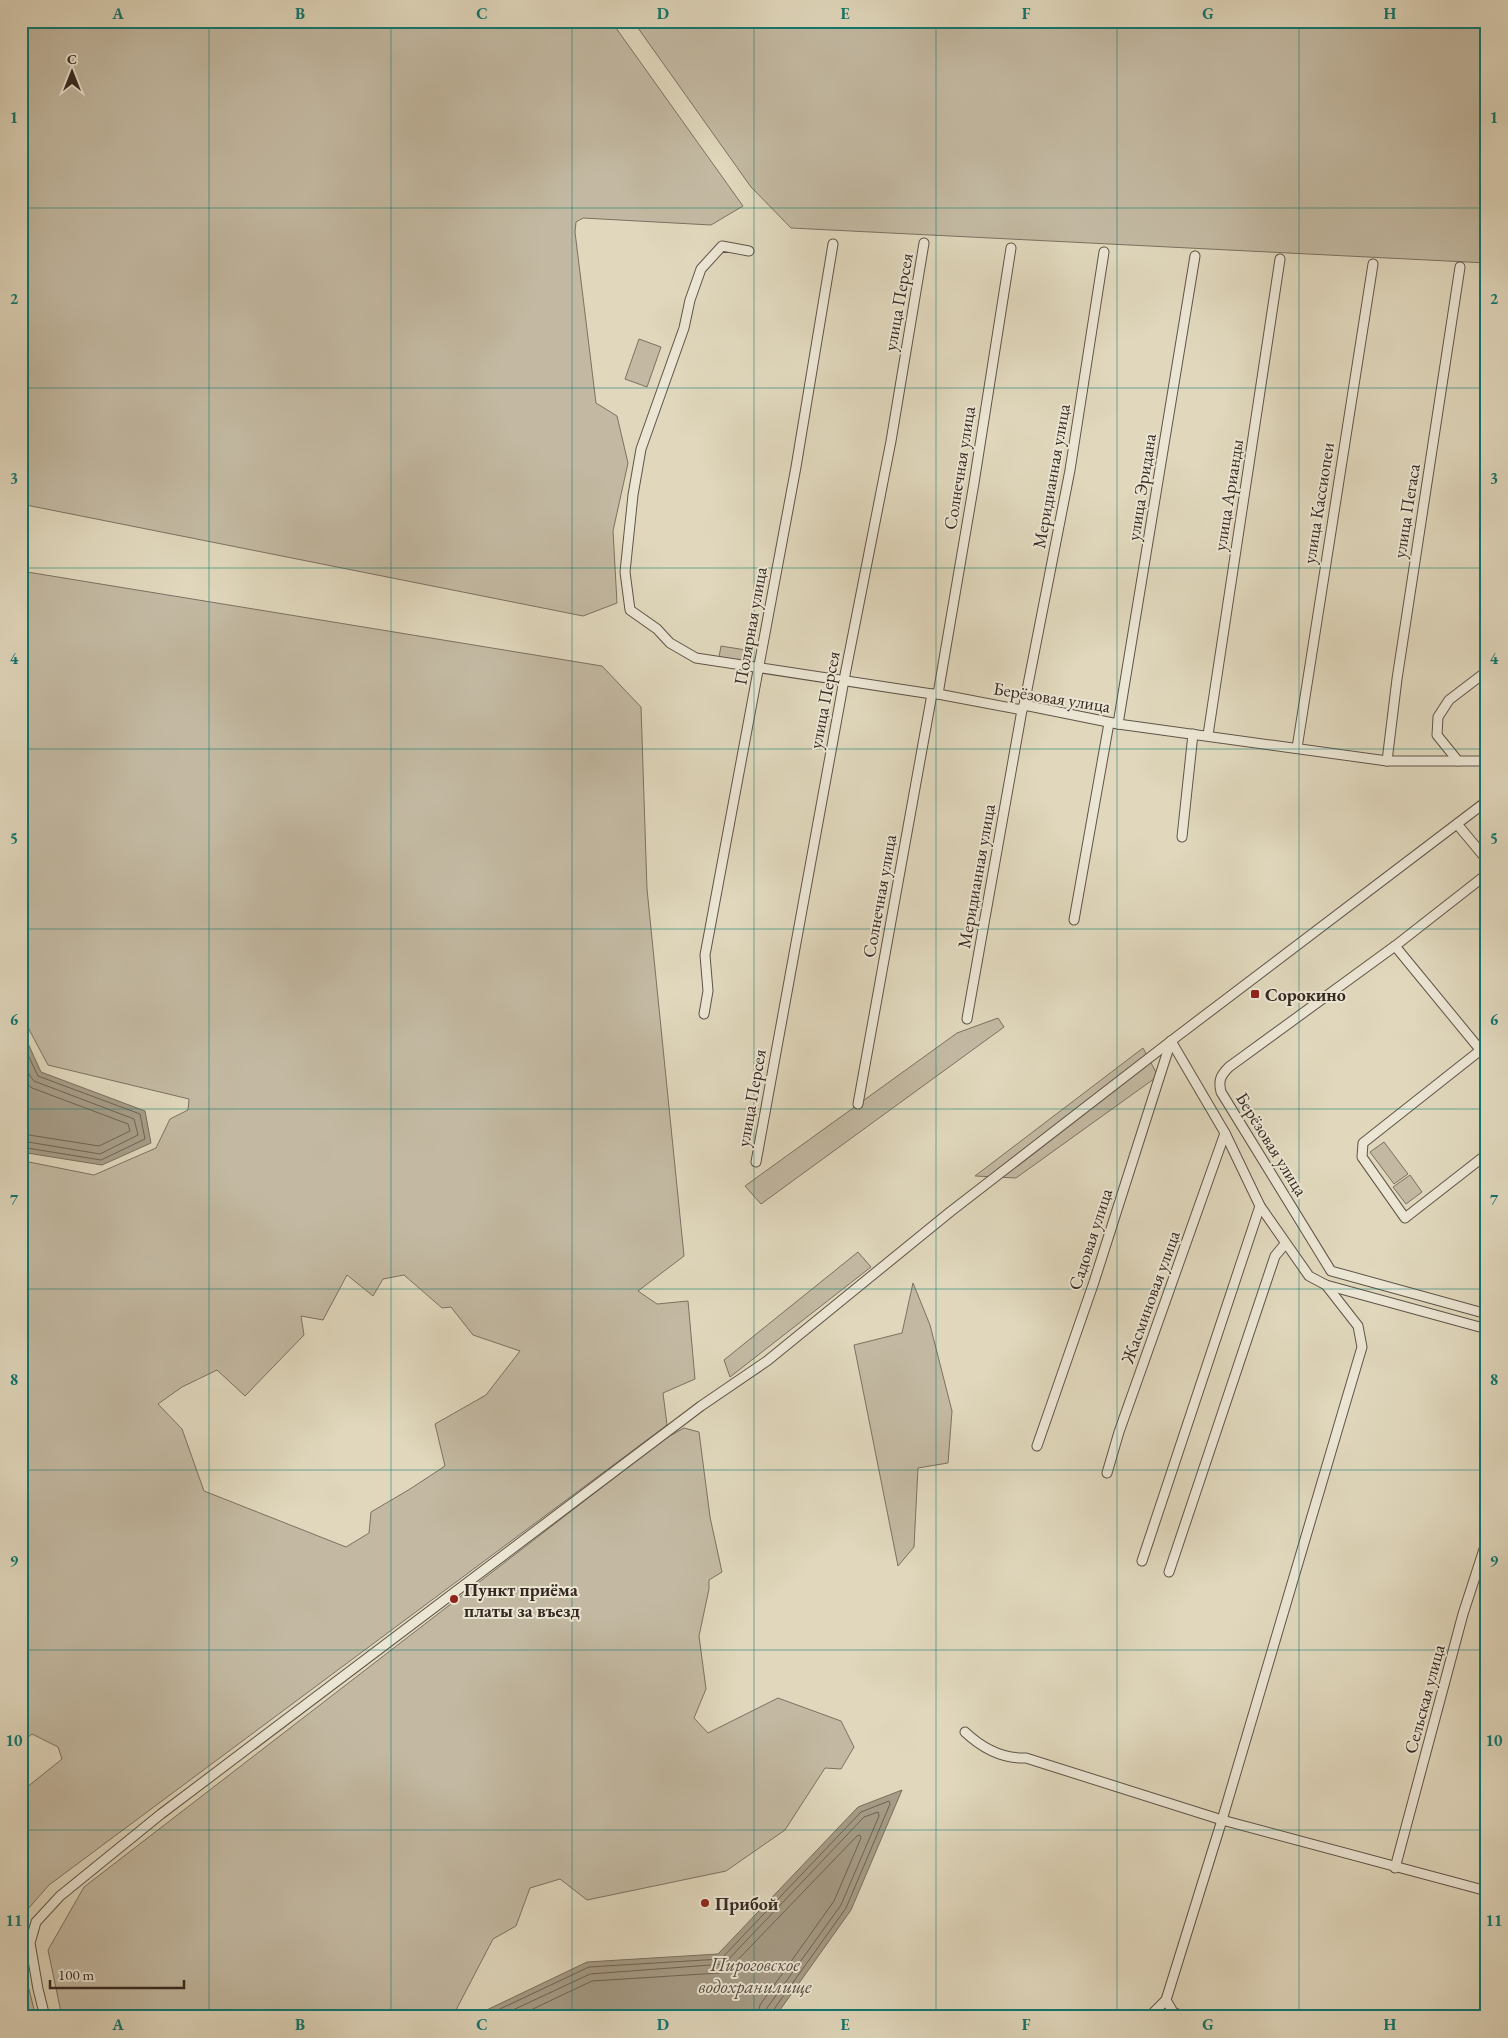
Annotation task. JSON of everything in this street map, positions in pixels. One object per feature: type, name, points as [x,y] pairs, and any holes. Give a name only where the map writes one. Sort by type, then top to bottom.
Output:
[{"type":"street","name":"улица Персея","points":[[756,1162],[844,680],[891,441],[924,243]]},
{"type":"street","name":"Полярная улица","points":[[704,1014],[708,991],[704,955],[760,667],[833,244]]},
{"type":"street","name":"Берёзовая улица","points":[[749,251],[722,246],[701,269],[690,300],[684,328],[641,450],[626,572],[630,610],[658,629],[670,643],[696,658],[1023,707],[1114,723],[1387,761],[1487,761]]},
{"type":"street","name":"Солнечная улица","points":[[858,1104],[976,473],[1011,248]]},
{"type":"street","name":"Меридианная улица","points":[[967,1019],[1023,707],[1070,470],[1104,252]]},
{"type":"street","name":"улица Эридана","points":[[1074,920],[1114,723],[1195,256]]},
{"type":"street","name":"улица Арианды","points":[[1208,735],[1280,259]]},
{"type":"street","name":"улица Кассиопеи","points":[[1297,748],[1373,264]]},
{"type":"street","name":"улица Пегаса","points":[[1387,761],[1397,679],[1460,267]]},
{"type":"street","points":[[1458,761],[1437,735],[1438,717],[1449,700],[1487,672]]},
{"type":"street","points":[[1182,837],[1193,734]]},
{"type":"street","points":[[46,2017],[38,1989],[30,1943],[36,1922],[60,1896],[161,1814],[687,1416],[767,1361],[950,1212],[1487,801]]},
{"type":"street","points":[[1457,824],[1487,860]]},
{"type":"street","name":"Берёзовая улица","points":[[1487,874],[1395,946],[1229,1067],[1221,1076],[1219,1083],[1221,1092],[1331,1271],[1487,1314]]},
{"type":"street","points":[[1395,946],[1484,1047],[1487,1058]]},
{"type":"street","points":[[1171,1041],[1225,1133],[1260,1206],[1309,1276],[1326,1285],[1487,1329]]},
{"type":"street","name":"Садовая улица","points":[[1037,1446],[1094,1282],[1171,1041]]},
{"type":"street","points":[[1484,1047],[1362,1143],[1362,1157],[1405,1218],[1487,1154]]},
{"type":"street","name":"Жасминовая улица","points":[[1106,1473],[1225,1133]]},
{"type":"street","points":[[1142,1561],[1260,1206]]},
{"type":"street","points":[[1169,1572],[1275,1256],[1285,1244]]},
{"type":"street","points":[[1153,2017],[1154,2012],[1166,2000],[1222,1820],[1362,1347],[1358,1326],[1326,1285]]},
{"type":"street","name":"Сельская улица","points":[[1395,1868],[1463,1614],[1487,1540]]},
{"type":"street","points":[[965,1732],[987,1750],[1017,1759],[1026,1758],[1222,1820],[1395,1868],[1487,1891]]},
{"type":"street","points":[[1166,2000],[1173,2012],[1184,2017]]},
{"type":"shaded area","points":[[21,21],[611,21],[743,206],[711,225],[583,218],[576,222],[575,232],[596,403],[617,416],[628,463],[613,531],[617,603],[583,616],[21,504]]},
{"type":"shaded area","points":[[633,21],[1487,21],[1487,263],[791,228],[751,187]]},
{"type":"shaded area","points":[[639,339],[661,347],[647,387],[625,379]]},
{"type":"shaded area","points":[[21,571],[602,666],[641,707],[647,889],[684,1256],[638,1291],[657,1304],[688,1301],[695,1379],[663,1393],[667,1425],[49,1885],[21,1917],[21,1792],[62,1759],[58,1747],[32,1734],[21,1743],[21,1166],[29,1162],[94,1175],[156,1148],[170,1119],[188,1110],[189,1099],[48,1065],[24,1020],[21,1020]],"holes":[[[347,1275],[373,1296],[383,1279],[404,1275],[442,1308],[451,1307],[473,1335],[520,1351],[486,1395],[435,1424],[445,1466],[371,1512],[369,1533],[346,1547],[204,1491],[182,1429],[158,1404],[182,1387],[217,1370],[245,1396],[304,1335],[301,1316],[323,1320]]]},
{"type":"shaded area","points":[[721,646],[752,651],[750,662],[719,657]]},
{"type":"shaded area","points":[[998,1018],[1004,1027],[761,1204],[745,1186],[957,1033]]},
{"type":"shaded area","points":[[1143,1048],[1158,1076],[1016,1178],[975,1176]]},
{"type":"shaded area","points":[[1384,1142],[1408,1174],[1394,1184],[1370,1152]]},
{"type":"shaded area","points":[[1410,1175],[1422,1192],[1406,1204],[1393,1187]]},
{"type":"shaded area","points":[[858,1252],[871,1267],[730,1377],[724,1360]]},
{"type":"shaded area","points":[[913,1283],[930,1325],[952,1411],[948,1463],[918,1468],[914,1547],[898,1566],[854,1345],[902,1333]]},
{"type":"shaded area","points":[[684,1428],[699,1432],[710,1517],[722,1572],[709,1580],[709,1589],[699,1636],[706,1689],[694,1718],[708,1733],[778,1698],[841,1721],[854,1747],[841,1769],[825,1768],[785,1830],[726,1871],[587,1900],[560,1879],[530,1888],[516,1926],[493,1939],[456,2010],[446,2017],[62,2017],[48,1950],[84,1887],[666,1438]]},
{"type":"shaded area","points":[[21,1958],[36,2017],[21,2017]]},
{"type":"water","points":[[21,1028],[41,1072],[145,1111],[151,1143],[102,1165],[27,1153],[21,1155]]},
{"type":"water","name":"Пироговское водохранилище","points":[[902,1790],[851,1910],[775,2017],[472,2017],[587,1962],[718,1954],[858,1807]]},
{"type":"place","name":"Сорокино","points":[[1255,994]]},
{"type":"place","name":"Пункт приёма платы за въезд","points":[[454,1599]]},
{"type":"place","name":"Прибой","points":[[705,1903]]}]
